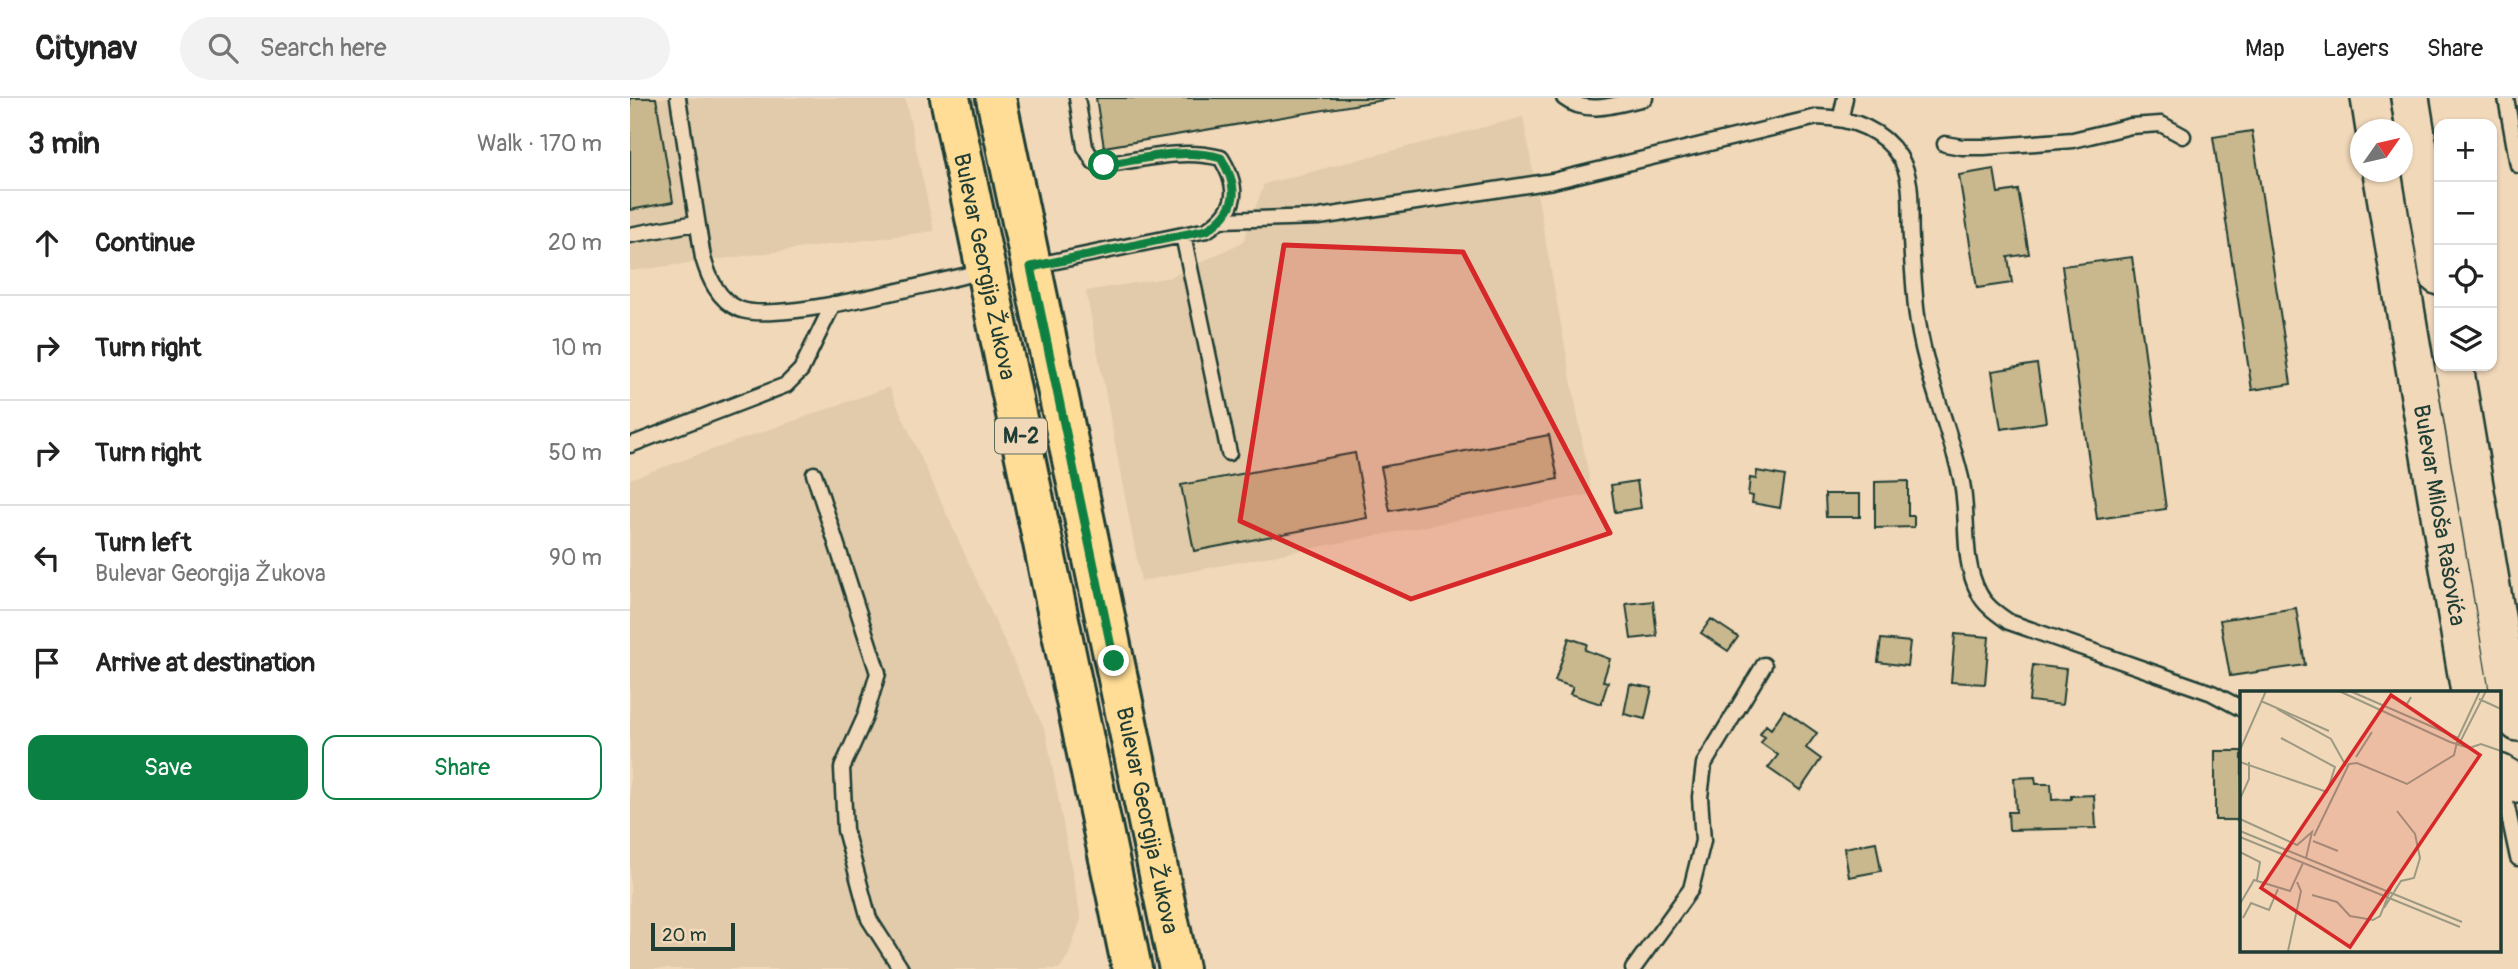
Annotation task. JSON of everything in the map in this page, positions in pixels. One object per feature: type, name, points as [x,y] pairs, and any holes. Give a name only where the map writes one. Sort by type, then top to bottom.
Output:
[{"type":"main road","name":"Bulevar Georgija Žukova","points":[[950,98],[1132,969]]},
{"type":"main road","name":"Bulevar Georgija Žukova","points":[[996,98],[1179,969]]},
{"type":"street","points":[[2370,98],[2373,119]]},
{"type":"street","points":[[2410,98],[2434,245]]},
{"type":"street","name":"Bulevar Miloša Rašovića","points":[[2384,182],[2470,691]]},
{"type":"street","name":"Bulevar Miloša Rašovića","points":[[2455,371],[2509,694],[2514,717],[2518,722]]},
{"type":"lane","points":[[678,98],[696,223],[709,278],[720,295],[738,309],[758,314],[833,304],[986,271]]},
{"type":"lane","points":[[1031,267],[1207,230],[1221,220],[1235,190],[1232,176],[1221,158],[1206,154],[1177,154],[1104,165],[1094,162],[1085,147],[1077,98]]},
{"type":"lane","points":[[1564,98],[1574,106],[1588,108],[1644,98]]},
{"type":"lane","points":[[1841,117],[1845,98]]},
{"type":"lane","points":[[2506,98],[2518,165]]},
{"type":"lane","points":[[1221,220],[1319,217],[1553,181],[1817,117],[1841,117],[1863,125],[1884,139],[1899,156],[1909,176],[1917,311],[1926,366],[1961,480],[1969,569],[1979,594],[1992,610],[2009,622],[2212,693],[2240,708]]},
{"type":"lane","points":[[1945,144],[1962,148],[2073,140],[2132,125],[2161,124],[2183,136]]},
{"type":"lane","points":[[630,235],[696,223]]},
{"type":"lane","points":[[1183,236],[1229,453]]},
{"type":"lane","points":[[630,445],[786,385],[801,370],[833,304]]},
{"type":"lane","points":[[814,474],[878,673],[865,717],[842,768],[845,830],[869,919],[901,969]]},
{"type":"lane","points":[[1633,969],[1690,889],[1703,841],[1700,797],[1704,764],[1763,665]]},
{"type":"lane","points":[[2505,775],[2518,858]]},
{"type":"highlighted area","points":[[1284,245],[1463,252],[1610,533],[1411,599],[1240,521]]},
{"type":"shaded area","points":[[630,98],[905,98],[934,231],[630,271]]},
{"type":"shaded area","points":[[1523,117],[1592,494],[1141,581],[1086,291],[1170,277],[1243,242],[1264,184]]},
{"type":"shaded area","points":[[889,387],[1046,733],[1081,919],[1068,956],[1059,969],[630,969],[630,479]]},
{"type":"building","points":[[630,98],[656,98],[673,202],[630,210]]},
{"type":"building","points":[[1096,98],[1395,98],[1104,147]]},
{"type":"building","points":[[2252,131],[2291,384],[2252,390],[2213,137]]},
{"type":"building","points":[[1994,169],[1998,193],[2018,190],[2029,254],[2008,257],[2012,283],[1977,288],[1959,175]]},
{"type":"building","points":[[2132,257],[2166,509],[2097,519],[2062,266]]},
{"type":"building","points":[[2037,364],[2046,422],[2001,429],[1992,371]]},
{"type":"building","points":[[1549,435],[1558,479],[1390,511],[1381,467]]},
{"type":"building","points":[[1355,453],[1367,518],[1194,551],[1181,485]]},
{"type":"building","points":[[1757,471],[1785,476],[1780,508],[1752,503],[1753,496],[1748,495],[1750,478],[1756,479]]},
{"type":"building","points":[[1637,481],[1641,508],[1615,512],[1611,485]]},
{"type":"building","points":[[1908,481],[1908,516],[1914,516],[1914,527],[1875,528],[1875,482]]},
{"type":"building","points":[[1825,494],[1860,494],[1860,517],[1826,517]]},
{"type":"building","points":[[1653,601],[1657,636],[1631,639],[1626,604]]},
{"type":"building","points":[[2296,608],[2305,665],[2230,676],[2220,620]]},
{"type":"building","points":[[1711,619],[1738,637],[1728,651],[1701,633]]},
{"type":"building","points":[[1955,634],[1989,637],[1985,684],[1951,682]]},
{"type":"building","points":[[1569,638],[1587,644],[1585,650],[1610,659],[1603,681],[1608,682],[1601,704],[1570,694],[1573,687],[1555,681]]},
{"type":"building","points":[[1881,639],[1910,642],[1907,666],[1878,662]]},
{"type":"building","points":[[2033,665],[2066,669],[2062,705],[2029,701]]},
{"type":"building","points":[[1630,684],[1652,688],[1645,719],[1624,714]]},
{"type":"building","points":[[1784,710],[1817,733],[1806,748],[1821,759],[1800,790],[1768,768],[1778,755],[1761,743],[1765,737],[1760,734],[1766,725],[1771,729]]},
{"type":"building","points":[[2215,751],[2240,751],[2240,820],[2215,820]]},
{"type":"building","points":[[2035,777],[2036,784],[2051,784],[2052,800],[2094,795],[2096,828],[2009,830],[2008,812],[2016,812],[2014,778]]},
{"type":"building","points":[[1876,842],[1881,871],[1849,877],[1844,848]]},
{"type":"route","points":[[1104,165],[1177,154],[1206,154],[1221,158],[1232,176],[1235,190],[1221,220],[1207,230],[1031,267],[1114,661]]}]
